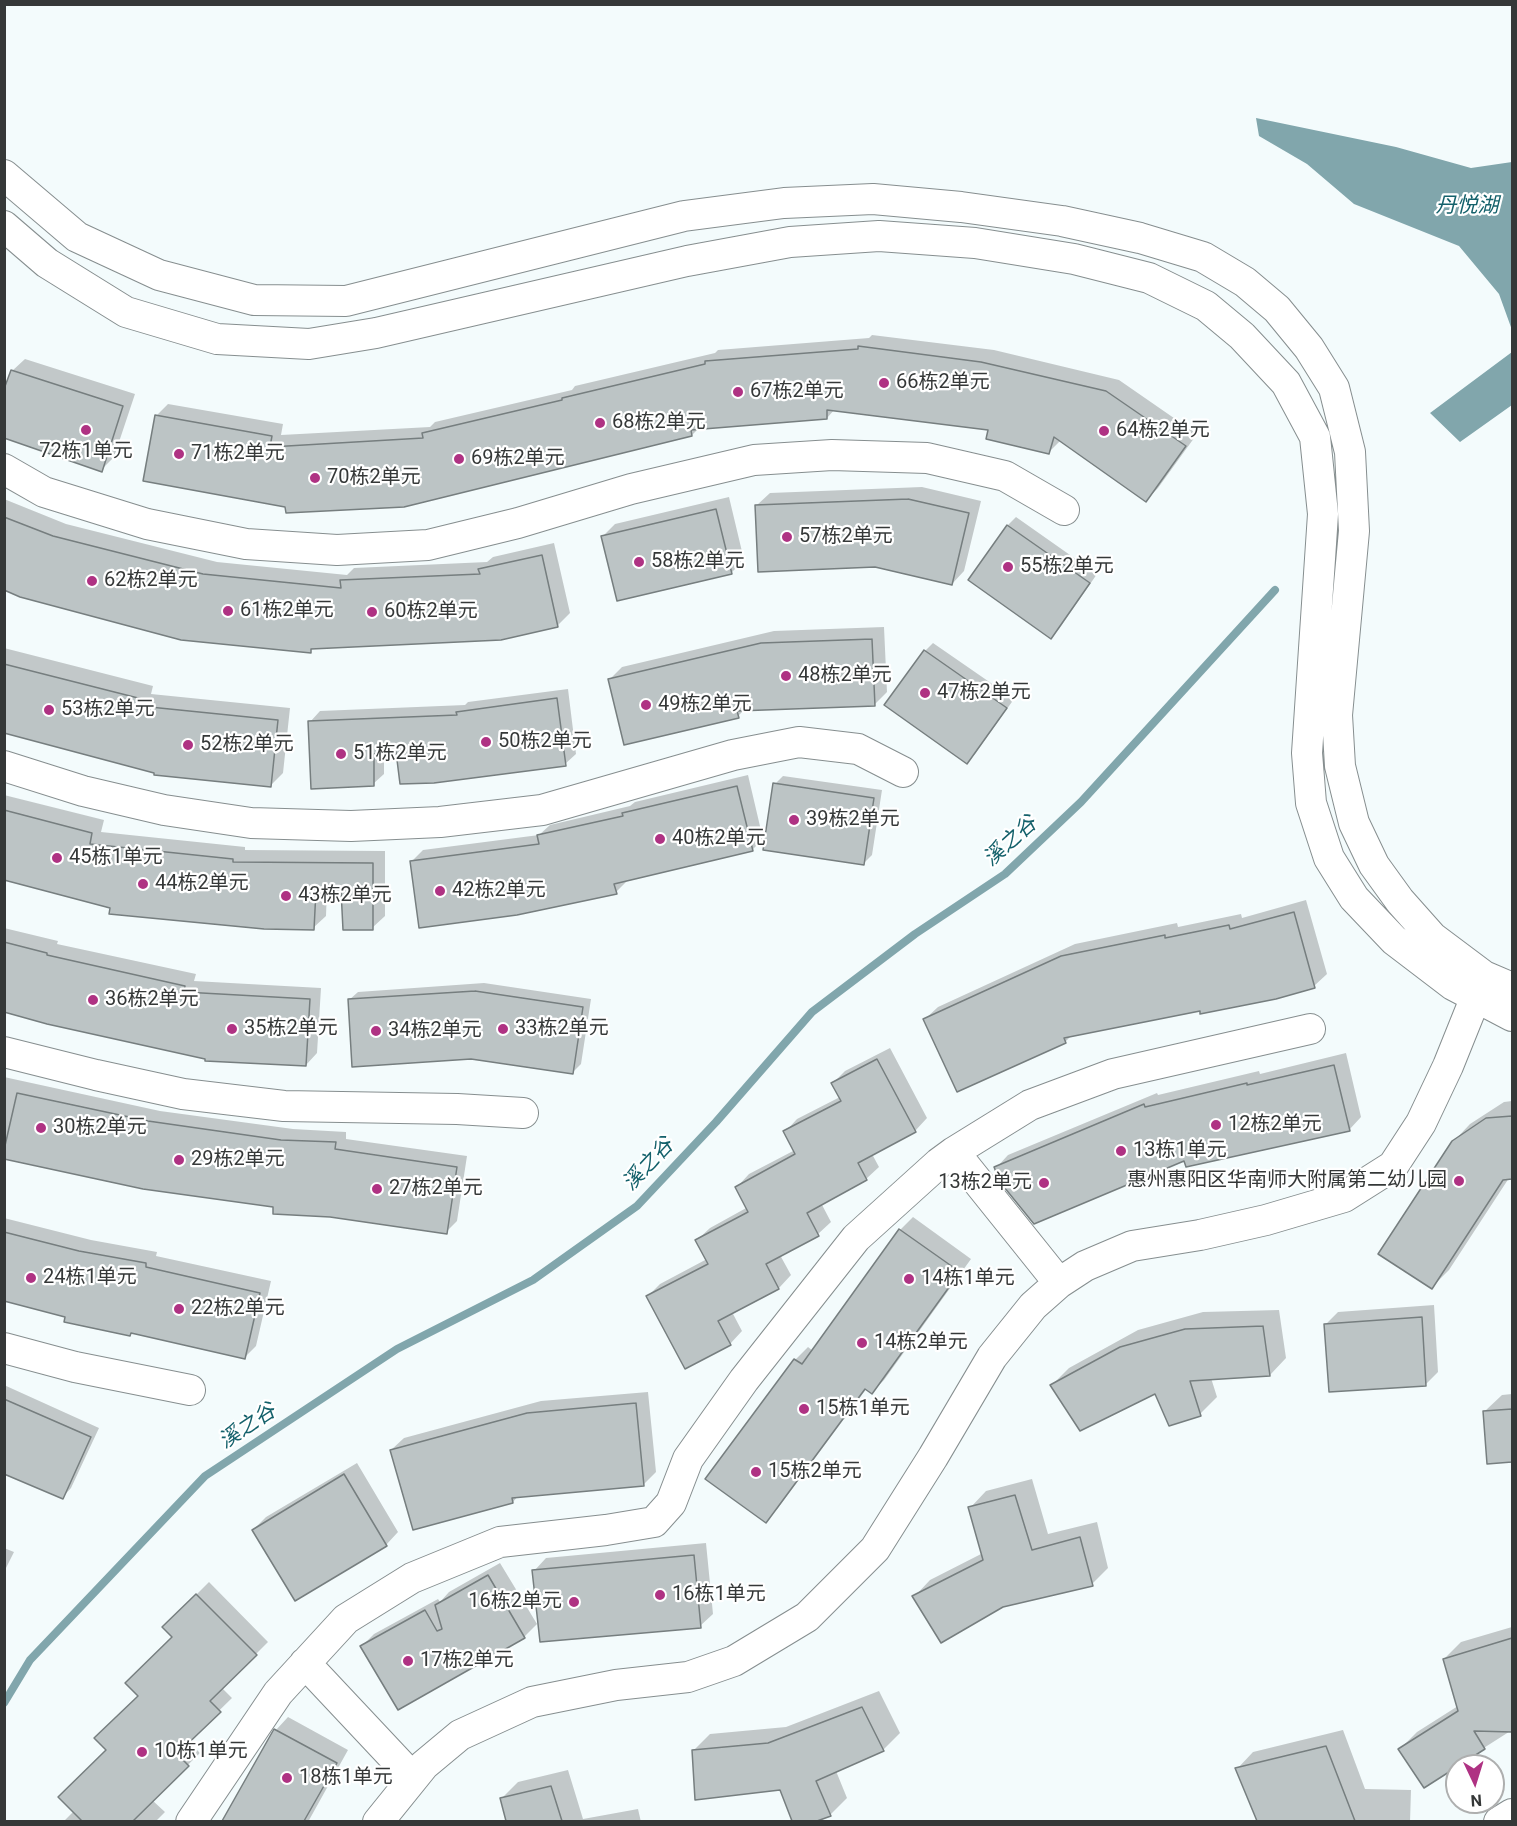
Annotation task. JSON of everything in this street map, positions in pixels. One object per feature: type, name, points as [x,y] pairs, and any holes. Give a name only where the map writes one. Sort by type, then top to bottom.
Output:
[{"type":"street","points":[[4,175],[77,237],[159,275],[254,300],[346,301],[684,216],[784,203],[873,199],[961,207],[1062,221],[1140,238],[1203,257],[1245,282],[1276,309],[1309,348],[1334,388],[1351,464],[1354,531],[1337,715],[1340,766],[1354,822],[1374,865],[1400,901],[1479,986],[1512,1016]]},
{"type":"street","points":[[4,226],[47,263],[126,312],[217,339],[309,344],[376,333],[687,261],[790,242],[879,236],[975,243],[1074,259],[1149,279],[1206,306],[1242,336],[1286,383],[1316,437],[1323,514],[1307,753],[1311,803],[1329,858],[1354,898],[1394,940],[1453,985],[1512,988]]},
{"type":"street","points":[[4,469],[44,492],[147,524],[246,544],[337,550],[428,545],[518,523],[631,489],[754,460],[832,455],[927,458],[1005,476],[1064,510]]},
{"type":"street","points":[[4,766],[83,791],[164,810],[251,823],[351,826],[440,822],[542,810],[733,755],[799,742],[858,749],[903,772]]},
{"type":"street","points":[[378,1821],[424,1766],[460,1735],[532,1702],[616,1685],[688,1677],[734,1661],[807,1617],[874,1549],[933,1457],[992,1357],[1034,1306],[1059,1283],[1084,1266],[1132,1246],[1200,1235],[1344,1197],[1392,1167],[1421,1123],[1448,1066],[1479,986]]},
{"type":"street","points":[[191,1821],[278,1693],[346,1619],[412,1578],[500,1542],[654,1522],[671,1503],[688,1459],[744,1380],[856,1238],[954,1152],[1030,1105],[1113,1074],[1310,1029]]},
{"type":"street","points":[[4,1052],[96,1075],[195,1095],[284,1106],[457,1109],[524,1113]]},
{"type":"street","points":[[954,1152],[1059,1283]]},
{"type":"street","points":[[4,1348],[75,1367],[190,1390]]},
{"type":"street","points":[[305,1663],[413,1778]]},
{"type":"street","points":[[1499,1821],[1512,1814]]},
{"type":"water","name":"丹悦湖","points":[[1256,118],[1396,147],[1471,168],[1512,162],[1512,330],[1499,294],[1459,246],[1354,204],[1307,164],[1259,136]]},
{"type":"water","points":[[1512,352],[1512,405],[1460,442],[1430,413]]},
{"type":"building","points":[[858,346],[981,362],[1106,391],[1186,446],[1146,502],[1054,437],[1049,454],[986,439],[988,430],[827,410],[827,419],[691,430],[692,436],[404,507],[286,513],[285,507],[143,481],[155,415],[272,436],[270,447],[423,438],[422,433],[705,364],[705,361],[858,349]]},
{"type":"building","points":[[11,370],[123,406],[102,472],[4,438],[4,389]]},
{"type":"building","points":[[908,499],[969,513],[952,585],[875,567],[758,572],[755,505]]},
{"type":"building","points":[[716,509],[732,574],[617,601],[601,536]]},
{"type":"building","points":[[4,517],[53,536],[203,574],[341,588],[340,580],[480,574],[478,569],[542,555],[558,627],[501,640],[311,649],[311,653],[181,640],[20,597],[4,590]]},
{"type":"building","points":[[1007,525],[1090,583],[1051,639],[968,580]]},
{"type":"building","points":[[872,639],[875,706],[737,711],[739,718],[624,745],[608,679],[761,643]]},
{"type":"building","points":[[924,650],[1007,708],[967,764],[884,705]]},
{"type":"building","points":[[4,664],[142,699],[140,706],[278,720],[271,787],[154,775],[154,773],[4,733]]},
{"type":"building","points":[[557,698],[566,766],[434,783],[400,784],[396,752],[374,754],[374,786],[311,789],[308,721],[457,715],[456,712]]},
{"type":"building","points":[[773,783],[874,798],[864,865],[763,850]]},
{"type":"building","points":[[737,786],[753,851],[614,884],[617,894],[517,915],[419,928],[410,861],[539,844],[537,835],[623,816],[622,813]]},
{"type":"building","points":[[4,810],[92,833],[90,844],[233,859],[233,862],[373,863],[373,930],[343,930],[341,890],[316,890],[314,930],[264,929],[109,914],[110,908],[4,880]]},
{"type":"building","points":[[1294,912],[1315,988],[1276,999],[1200,1014],[1200,1011],[1064,1038],[1066,1043],[957,1092],[923,1019],[1061,956],[1165,935],[1165,938],[1229,925],[1230,929]]},
{"type":"building","points":[[4,942],[47,953],[47,955],[185,986],[184,992],[310,999],[306,1066],[205,1061],[205,1059],[47,1024],[4,1012]]},
{"type":"building","points":[[475,991],[583,1007],[573,1074],[471,1059],[352,1067],[348,999]]},
{"type":"building","points":[[877,1059],[916,1132],[858,1163],[867,1180],[807,1213],[819,1236],[766,1264],[779,1289],[718,1321],[731,1345],[685,1369],[646,1296],[708,1264],[695,1240],[748,1212],[735,1187],[795,1154],[783,1131],[841,1101],[831,1083]]},
{"type":"building","points":[[1334,1065],[1350,1131],[1186,1167],[1184,1161],[1034,1224],[1000,1182],[994,1167],[1144,1104],[1145,1107]]},
{"type":"building","points":[[17,1093],[148,1121],[281,1140],[336,1142],[335,1149],[457,1167],[447,1234],[330,1217],[273,1214],[273,1207],[143,1189],[4,1159]]},
{"type":"building","points":[[1512,1116],[1512,1179],[1503,1180],[1432,1289],[1378,1254],[1452,1141],[1486,1118]]},
{"type":"building","points":[[899,1229],[960,1272],[872,1394],[865,1389],[766,1523],[705,1479],[794,1359],[802,1364]]},
{"type":"building","points":[[4,1232],[79,1251],[146,1263],[146,1267],[260,1293],[245,1359],[131,1333],[130,1336],[64,1322],[65,1317],[4,1301]]},
{"type":"building","points":[[1422,1317],[1426,1386],[1329,1392],[1324,1324]]},
{"type":"building","points":[[1263,1326],[1270,1376],[1190,1381],[1201,1416],[1169,1426],[1155,1394],[1080,1431],[1050,1385],[1120,1347],[1185,1329]]},
{"type":"building","points":[[4,1399],[91,1437],[63,1499],[4,1474]]},
{"type":"building","points":[[636,1403],[644,1486],[512,1498],[513,1503],[413,1530],[390,1450],[527,1413]]},
{"type":"building","points":[[1512,1409],[1512,1462],[1487,1464],[1483,1411]]},
{"type":"building","points":[[344,1474],[387,1546],[295,1601],[252,1530]]},
{"type":"building","points":[[1015,1495],[1032,1550],[1080,1537],[1093,1586],[1003,1607],[941,1643],[912,1596],[983,1560],[968,1507]]},
{"type":"building","points":[[694,1555],[701,1628],[540,1642],[532,1570]]},
{"type":"building","points":[[488,1575],[525,1638],[398,1710],[360,1646],[425,1610],[437,1631],[442,1629],[435,1605]]},
{"type":"building","points":[[196,1594],[257,1655],[210,1701],[221,1712],[177,1754],[189,1766],[133,1821],[82,1821],[58,1797],[106,1750],[94,1738],[138,1696],[125,1683],[172,1637],[162,1627]]},
{"type":"building","points":[[1512,1638],[1512,1732],[1474,1731],[1485,1749],[1477,1754],[1445,1754],[1445,1775],[1424,1788],[1398,1749],[1458,1711],[1443,1659]]},
{"type":"building","points":[[862,1707],[884,1751],[816,1781],[831,1816],[817,1821],[792,1821],[780,1790],[695,1800],[692,1750],[768,1743]]},
{"type":"building","name":"18栋1单元","points":[[274,1729],[337,1763],[304,1821],[222,1821]]},
{"type":"building","points":[[1326,1746],[1355,1821],[1257,1821],[1235,1768]]},
{"type":"building","points":[[551,1786],[562,1821],[506,1821],[500,1798]]},
{"type":"waterway","name":"溪之谷","points":[[4,1703],[30,1660],[205,1476],[397,1349],[533,1280],[637,1206],[716,1122],[812,1012],[915,934],[1005,874],[1081,802],[1275,590]]},
{"type":"place","name":"66栋2单元","points":[[884,383]]},
{"type":"place","name":"67栋2单元","points":[[738,392]]},
{"type":"place","name":"68栋2单元","points":[[600,423]]},
{"type":"place","name":"72栋1单元","points":[[86,430]]},
{"type":"place","name":"64栋2单元","points":[[1104,431]]},
{"type":"place","name":"71栋2单元","points":[[179,454]]},
{"type":"place","name":"69栋2单元","points":[[459,459]]},
{"type":"place","name":"70栋2单元","points":[[315,478]]},
{"type":"place","name":"57栋2单元","points":[[787,537]]},
{"type":"place","name":"58栋2单元","points":[[639,562]]},
{"type":"place","name":"55栋2单元","points":[[1008,567]]},
{"type":"place","name":"62栋2单元","points":[[92,581]]},
{"type":"place","name":"61栋2单元","points":[[228,611]]},
{"type":"place","name":"60栋2单元","points":[[372,612]]},
{"type":"place","name":"48栋2单元","points":[[786,676]]},
{"type":"place","name":"47栋2单元","points":[[925,693]]},
{"type":"place","name":"49栋2单元","points":[[646,705]]},
{"type":"place","name":"53栋2单元","points":[[49,710]]},
{"type":"place","name":"50栋2单元","points":[[486,742]]},
{"type":"place","name":"52栋2单元","points":[[188,745]]},
{"type":"place","name":"51栋2单元","points":[[341,754]]},
{"type":"place","name":"39栋2单元","points":[[794,820]]},
{"type":"place","name":"40栋2单元","points":[[660,839]]},
{"type":"place","name":"45栋1单元","points":[[57,858]]},
{"type":"place","name":"44栋2单元","points":[[143,884]]},
{"type":"place","name":"42栋2单元","points":[[440,891]]},
{"type":"place","name":"43栋2单元","points":[[286,896]]},
{"type":"place","name":"36栋2单元","points":[[93,1000]]},
{"type":"place","name":"35栋2单元","points":[[232,1029]]},
{"type":"place","name":"33栋2单元","points":[[503,1029]]},
{"type":"place","name":"34栋2单元","points":[[376,1031]]},
{"type":"place","name":"12栋2单元","points":[[1216,1125]]},
{"type":"place","name":"30栋2单元","points":[[41,1128]]},
{"type":"place","name":"13栋1单元","points":[[1121,1151]]},
{"type":"place","name":"29栋2单元","points":[[179,1160]]},
{"type":"place","name":"惠州惠阳区华南师大附属第二幼儿园","points":[[1459,1181]]},
{"type":"place","name":"13栋2单元","points":[[1044,1183]]},
{"type":"place","name":"27栋2单元","points":[[377,1189]]},
{"type":"place","name":"24栋1单元","points":[[31,1278]]},
{"type":"place","name":"14栋1单元","points":[[909,1279]]},
{"type":"place","name":"22栋2单元","points":[[179,1309]]},
{"type":"place","name":"14栋2单元","points":[[862,1343]]},
{"type":"place","name":"15栋1单元","points":[[804,1409]]},
{"type":"place","name":"15栋2单元","points":[[756,1472]]},
{"type":"place","name":"16栋1单元","points":[[660,1595]]},
{"type":"place","name":"16栋2单元","points":[[574,1602]]},
{"type":"place","name":"17栋2单元","points":[[408,1661]]},
{"type":"place","name":"10栋1单元","points":[[142,1752]]},
{"type":"place","name":"18栋1单元","points":[[287,1778]]}]
